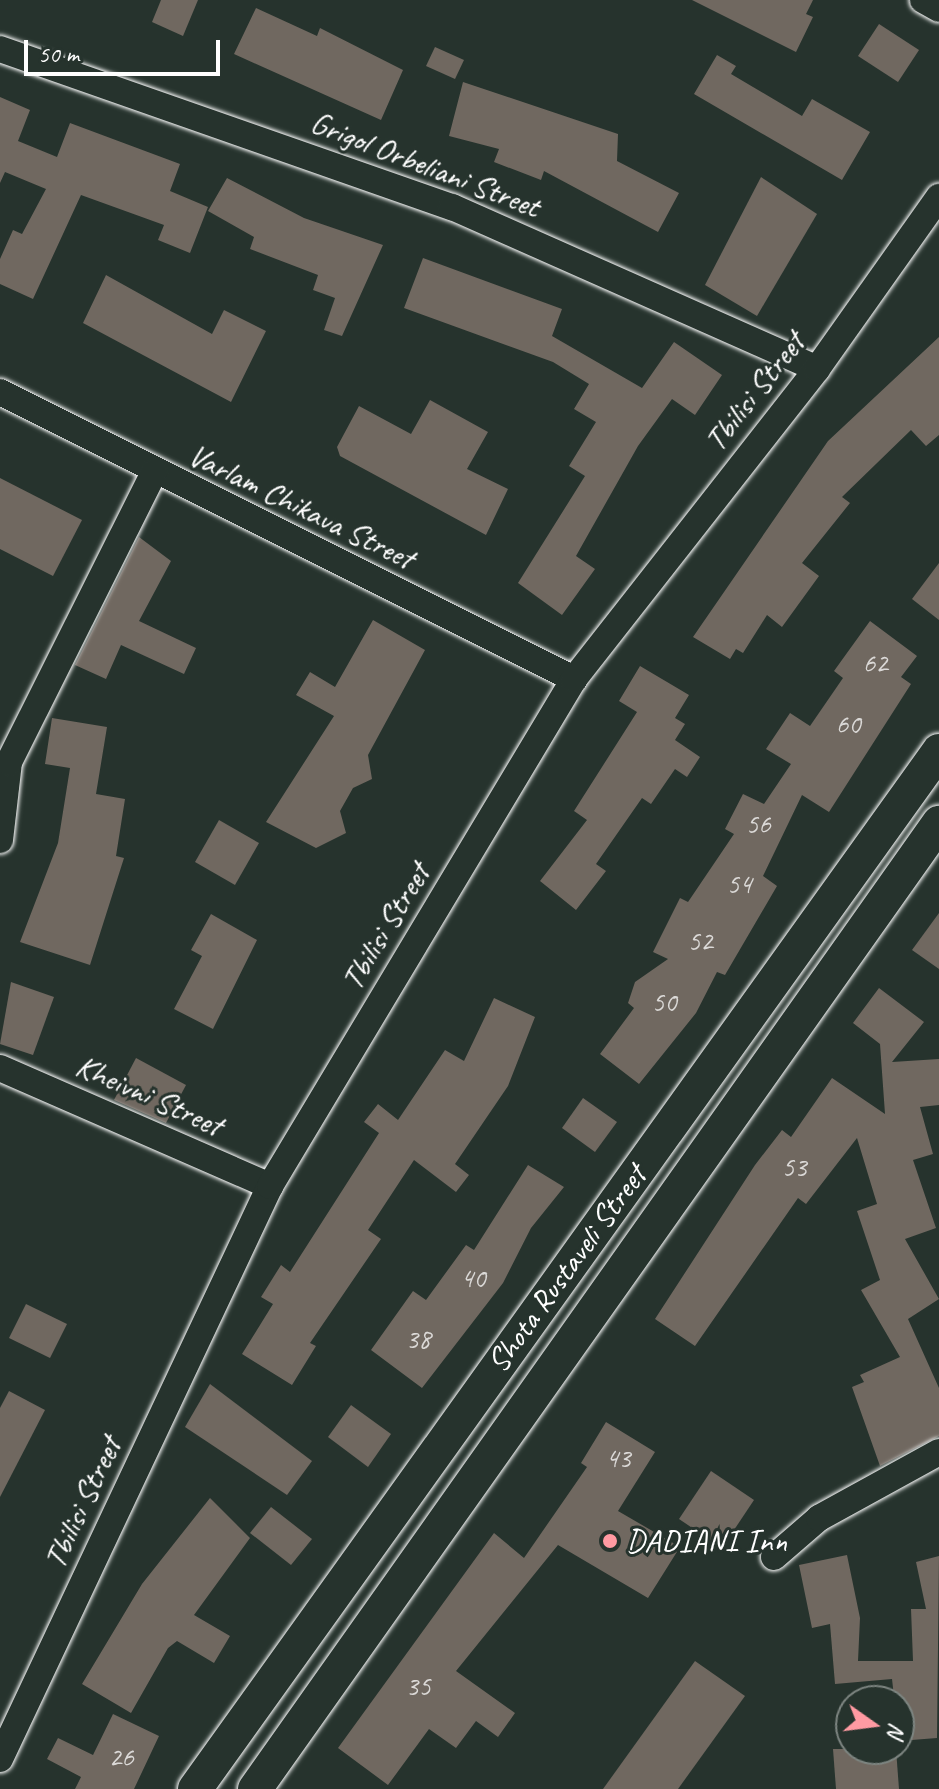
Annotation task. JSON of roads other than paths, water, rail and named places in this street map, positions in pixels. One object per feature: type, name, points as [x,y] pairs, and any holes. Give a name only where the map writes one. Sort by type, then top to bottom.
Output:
[{"type":"street","points":[[923,0],[939,9]]},
{"type":"street","name":"Grigol Orbeliani Street","points":[[0,49],[452,207],[817,369]]},
{"type":"street","name":"Tbilisi Street","points":[[0,1759],[270,1186],[574,679],[817,369],[939,197]]},
{"type":"street","name":"Varlam Chikava Street","points":[[0,392],[154,472],[574,679]]},
{"type":"street","points":[[0,840],[9,762],[154,472]]},
{"type":"street","name":"Shota Rustaveli Street","points":[[195,1789],[939,751]]},
{"type":"street","name":"Shota Rustaveli Street","points":[[255,1789],[939,823]]},
{"type":"street","name":"Kheivni Street","points":[[0,1068],[270,1186]]},
{"type":"street","points":[[774,1557],[819,1518],[939,1452]]},
{"type":"place","name":"DADIANI Inn","points":[[610,1541]]}]
